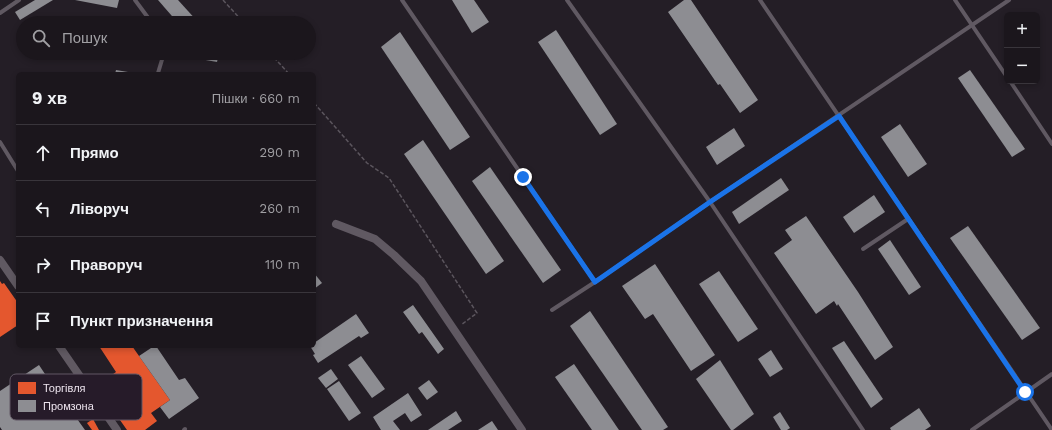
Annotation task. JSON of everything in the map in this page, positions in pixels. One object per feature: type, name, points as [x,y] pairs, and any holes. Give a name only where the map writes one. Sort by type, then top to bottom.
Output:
[{"type":"street","points":[[336,224],[375,239],[394,255],[421,282],[522,430]]},
{"type":"street","points":[[0,260],[16,283]]},
{"type":"street","points":[[60,348],[78,374]]},
{"type":"street","points":[[110,420],[117,430]]},
{"type":"lane","points":[[0,13],[19,0]]},
{"type":"lane","points":[[136,0],[147,16]]},
{"type":"lane","points":[[402,0],[595,282]]},
{"type":"lane","points":[[567,0],[710,202],[863,430]]},
{"type":"lane","points":[[760,0],[1052,430]]},
{"type":"lane","points":[[955,0],[1004,73]]},
{"type":"lane","points":[[552,310],[1009,0]]},
{"type":"lane","points":[[158,72],[162,60]]},
{"type":"lane","points":[[1012,84],[1052,144]]},
{"type":"lane","points":[[0,142],[16,168]]},
{"type":"lane","points":[[863,249],[908,219]]},
{"type":"lane","points":[[972,430],[1052,374]]},
{"type":"path","points":[[223,0],[238,16]]},
{"type":"path","points":[[276,60],[287,72]]},
{"type":"path","points":[[316,105],[367,163],[389,178],[477,313],[454,329]]},
{"type":"building: Торгівля","points":[[0,281],[2,284],[4,283],[16,300],[16,326],[0,337]]},
{"type":"building: Торгівля","points":[[100,348],[133,348],[170,400],[151,413],[157,421],[145,430],[127,430],[120,420],[142,420],[142,374],[113,374],[116,372]]},
{"type":"building: Торгівля","points":[[94,420],[99,430],[92,430],[87,423]]},
{"type":"building: Промзона","points":[[35,0],[53,0],[27,16],[18,16],[15,12]]},
{"type":"building: Промзона","points":[[75,0],[119,0],[117,8]]},
{"type":"building: Промзона","points":[[158,0],[178,0],[193,16],[172,16]]},
{"type":"building: Промзона","points":[[452,0],[474,0],[489,22],[472,33]]},
{"type":"building: Промзона","points":[[684,0],[691,0],[758,100],[740,113],[720,84],[718,85],[668,12]]},
{"type":"building: Промзона","points":[[556,30],[617,124],[600,135],[538,42]]},
{"type":"building: Промзона","points":[[400,32],[470,137],[450,150],[381,47]]},
{"type":"building: Промзона","points":[[206,60],[217,60],[217,62]]},
{"type":"building: Промзона","points":[[116,70],[128,72],[116,72]]},
{"type":"building: Промзона","points":[[970,70],[1025,149],[1012,157],[958,78]]},
{"type":"building: Промзона","points":[[900,124],[927,164],[908,177],[881,137]]},
{"type":"building: Промзона","points":[[734,128],[745,146],[717,165],[706,147]]},
{"type":"building: Промзона","points":[[423,140],[504,261],[486,274],[404,154]]},
{"type":"building: Промзона","points":[[490,167],[561,270],[543,283],[472,181]]},
{"type":"building: Промзона","points":[[781,178],[789,190],[739,224],[732,212]]},
{"type":"building: Промзона","points":[[874,195],[885,212],[854,233],[843,217]]},
{"type":"building: Промзона","points":[[806,216],[858,292],[893,347],[875,360],[838,304],[837,306],[834,301],[816,314],[774,253],[792,240],[785,230]]},
{"type":"building: Промзона","points":[[968,226],[1040,328],[1022,340],[950,238]]},
{"type":"building: Промзона","points":[[890,240],[921,287],[909,295],[878,249]]},
{"type":"building: Промзона","points":[[655,264],[715,355],[691,371],[653,314],[645,319],[622,286]]},
{"type":"building: Промзона","points":[[719,271],[758,329],[738,342],[699,284]]},
{"type":"building: Промзона","points":[[316,276],[322,283],[316,288]]},
{"type":"building: Промзона","points":[[413,305],[444,349],[438,354],[422,332],[419,334],[403,312]]},
{"type":"building: Промзона","points":[[590,311],[668,427],[663,430],[642,430],[570,326]]},
{"type":"building: Промзона","points":[[356,314],[369,333],[361,338],[359,336],[318,363],[313,355],[315,354],[311,348],[316,348],[316,342]]},
{"type":"building: Промзона","points":[[844,341],[883,399],[871,408],[832,348]]},
{"type":"building: Промзона","points":[[151,348],[157,348],[179,380],[185,378],[199,398],[169,419],[160,407],[170,400],[139,356]]},
{"type":"building: Промзона","points":[[771,350],[783,369],[770,377],[758,359]]},
{"type":"building: Промзона","points":[[361,356],[385,389],[372,398],[348,365]]},
{"type":"building: Промзона","points":[[720,360],[754,414],[733,430],[731,430],[696,379]]},
{"type":"building: Промзона","points":[[574,364],[619,430],[592,430],[555,377]]},
{"type":"building: Промзона","points":[[39,365],[45,374],[26,374]]},
{"type":"building: Промзона","points":[[331,369],[338,379],[326,388],[318,378]]},
{"type":"building: Промзона","points":[[429,380],[438,392],[427,400],[418,388]]},
{"type":"building: Промзона","points":[[339,381],[361,413],[349,421],[327,389]]},
{"type":"building: Промзона","points":[[10,384],[10,420],[78,420],[85,430],[2,430],[0,427],[0,391]]},
{"type":"building: Промзона","points":[[408,393],[422,415],[411,422],[405,413],[393,421],[400,430],[381,430],[373,417]]},
{"type":"building: Промзона","points":[[919,408],[931,426],[925,430],[891,430],[890,428]]},
{"type":"building: Промзона","points":[[456,411],[462,421],[448,430],[428,430]]},
{"type":"building: Промзона","points":[[780,412],[790,428],[787,430],[781,430],[773,417]]},
{"type":"building: Промзона","points":[[492,421],[498,430],[478,430]]},
{"type":"route","points":[[523,177],[595,282],[710,202],[839,116],[1025,392]]}]
